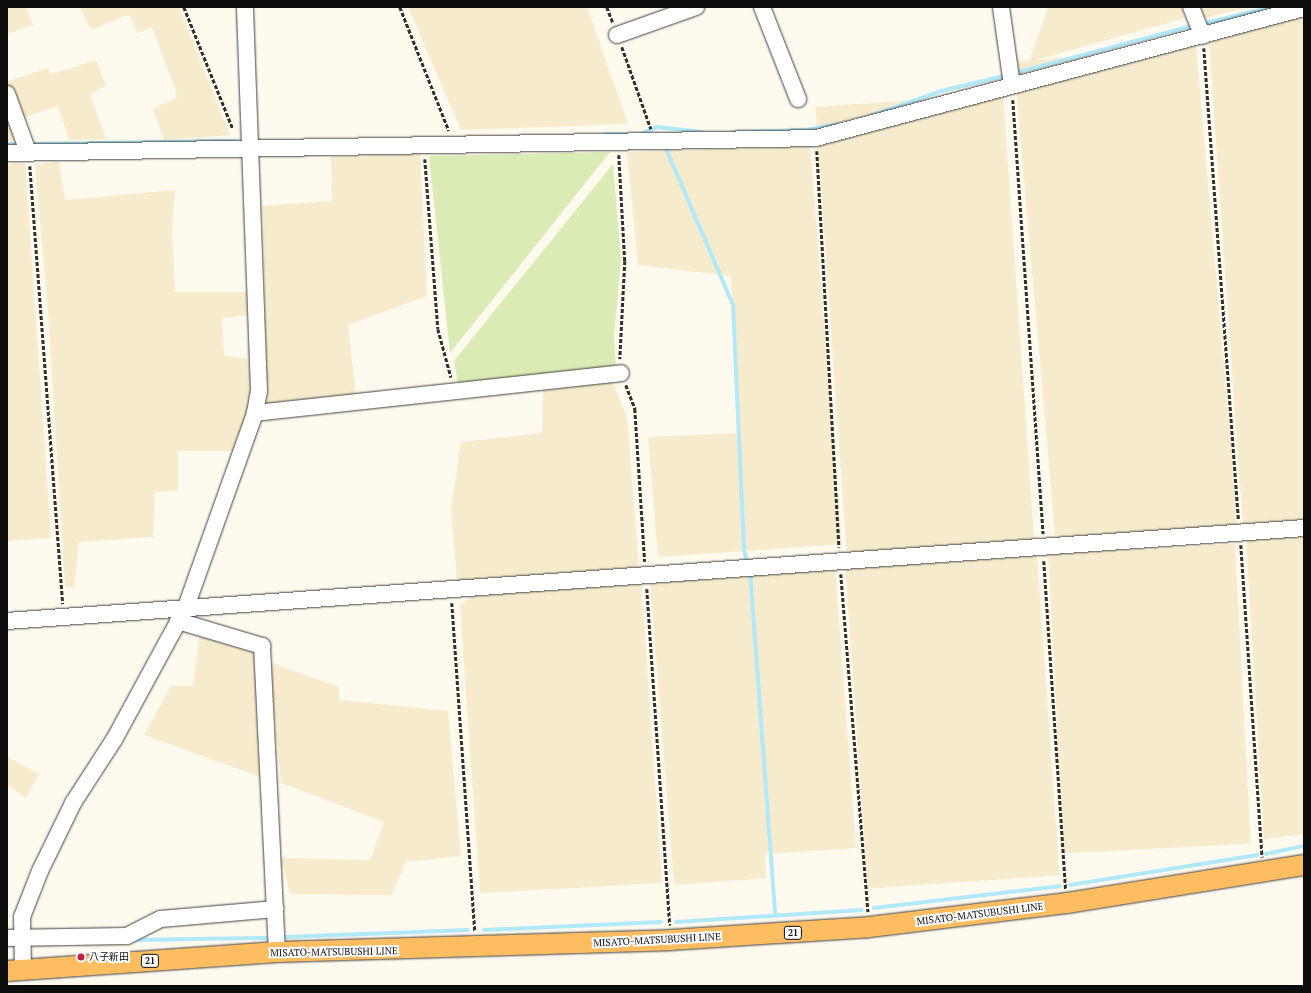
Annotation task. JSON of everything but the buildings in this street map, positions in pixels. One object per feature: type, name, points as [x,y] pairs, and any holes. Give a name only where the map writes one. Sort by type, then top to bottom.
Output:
[{"type":"main road","name":"MISATO-MATSUBUSHI LINE","points":[[15,970],[277,952],[476,948],[670,940],[869,927],[1067,903],[1304,865]]},
{"type":"street","points":[[15,970],[14,939],[22,917],[70,809],[115,738],[186,607],[255,413],[259,391],[248,150],[245,7]]},
{"type":"street","points":[[617,35],[696,7]]},
{"type":"street","points":[[762,7],[798,100]]},
{"type":"street","points":[[1001,7],[1012,85]]},
{"type":"street","points":[[1191,7],[1203,36]]},
{"type":"street","points":[[7,153],[248,150],[816,138],[1304,8]]},
{"type":"street","points":[[7,94],[28,152]]},
{"type":"street","points":[[255,413],[620,373]]},
{"type":"street","points":[[7,621],[186,607],[451,591],[645,573],[840,562],[1304,528]]},
{"type":"street","points":[[178,621],[262,646],[277,952]]},
{"type":"street","points":[[14,939],[128,936],[161,918],[276,909]]},
{"type":"path","points":[[184,7],[233,129]]},
{"type":"path","points":[[400,7],[454,146]]},
{"type":"path","points":[[607,7],[656,142]]},
{"type":"path","points":[[1203,36],[1240,532],[1259,846],[1266,872]]},
{"type":"path","points":[[1012,85],[1067,903]]},
{"type":"path","points":[[816,138],[840,562],[869,927]]},
{"type":"path","points":[[618,142],[625,261],[619,339],[620,373],[635,409],[670,940]]},
{"type":"path","points":[[424,146],[438,329],[455,392]]},
{"type":"path","points":[[28,152],[64,616]]},
{"type":"path","points":[[451,591],[476,948]]},
{"type":"shaded area","points":[[7,7],[26,7],[33,25],[7,34]]},
{"type":"shaded area","points":[[79,7],[179,7],[230,135],[164,140],[153,109],[178,97],[152,27],[137,33],[129,14],[91,30]]},
{"type":"shaded area","points":[[408,7],[587,7],[628,124],[461,130]]},
{"type":"shaded area","points":[[1048,7],[1181,7],[1185,18],[1029,62]]},
{"type":"shaded area","points":[[1198,7],[1248,7],[1201,19]]},
{"type":"shaded area","points":[[1304,14],[1304,521],[1243,525],[1209,42]]},
{"type":"shaded area","points":[[1196,46],[1238,525],[1056,541],[1014,62]]},
{"type":"shaded area","points":[[96,60],[106,85],[90,95],[106,139],[69,140],[58,106],[22,118],[7,82],[47,68],[52,74]]},
{"type":"shaded area","points":[[1003,94],[1034,540],[847,553],[815,107]]},
{"type":"shaded area","points":[[7,110],[20,141],[7,141]]},
{"type":"shaded area","points":[[810,146],[842,544],[658,557],[648,437],[740,433],[731,276],[638,265],[627,152]]},
{"type":"shaded area","points":[[420,153],[427,296],[348,325],[356,396],[266,404],[263,206],[332,201],[331,157]]},
{"type":"shaded area","points":[[59,162],[65,200],[175,190],[172,228],[175,292],[248,292],[250,315],[222,318],[224,355],[252,360],[252,408],[235,451],[178,451],[178,491],[155,492],[153,537],[79,542],[74,587],[65,586],[48,310],[35,164]]},
{"type":"shaded area","points":[[25,163],[51,538],[7,541],[7,164]]},
{"type":"shaded area","points":[[612,381],[627,417],[639,567],[457,582],[451,509],[461,442],[542,433],[543,389]]},
{"type":"shaded area","points":[[1304,534],[1304,834],[1264,839],[1246,538]]},
{"type":"shaded area","points":[[1235,544],[1251,844],[1064,853],[1048,554]]},
{"type":"shaded area","points":[[1037,555],[1059,875],[868,889],[845,568]]},
{"type":"shaded area","points":[[835,567],[856,848],[765,854],[766,878],[674,885],[650,580]]},
{"type":"shaded area","points":[[641,579],[662,883],[480,893],[460,606],[473,595]]},
{"type":"shaded area","points":[[200,631],[257,650],[266,779],[144,735],[171,686],[193,686]]},
{"type":"shaded area","points":[[269,662],[339,687],[339,700],[448,711],[461,856],[405,862],[392,895],[290,894],[281,858],[370,860],[384,822],[281,783]]},
{"type":"shaded area","points":[[7,757],[39,774],[26,798],[7,785]]},
{"type":"green space","points":[[610,152],[450,353],[429,156]]},
{"type":"green space","points":[[613,164],[621,259],[614,337],[616,368],[458,385],[454,361]]},
{"type":"waterway","points":[[1202,24],[1272,7]]},
{"type":"waterway","points":[[1015,73],[1195,25]]},
{"type":"waterway","points":[[873,115],[941,91],[1008,75]]},
{"type":"waterway","points":[[733,132],[807,130],[837,124]]},
{"type":"waterway","points":[[641,134],[657,127],[702,132]]},
{"type":"waterway","points":[[605,134],[626,134]]},
{"type":"waterway","points":[[29,144],[235,141]]},
{"type":"waterway","points":[[7,144],[21,144]]},
{"type":"waterway","points":[[664,144],[733,305],[744,550],[748,564]]},
{"type":"waterway","points":[[750,571],[775,915]]},
{"type":"waterway","points":[[1266,854],[1304,846]]},
{"type":"waterway","points":[[1070,885],[1258,855]]},
{"type":"waterway","points":[[874,908],[1060,886]]},
{"type":"waterway","points":[[676,922],[862,910]]},
{"type":"waterway","points":[[484,930],[661,922]]},
{"type":"waterway","points":[[285,937],[468,930]]},
{"type":"waterway","points":[[132,940],[266,938]]},
{"type":"place","name":"八子新田","points":[[81,957]]}]
